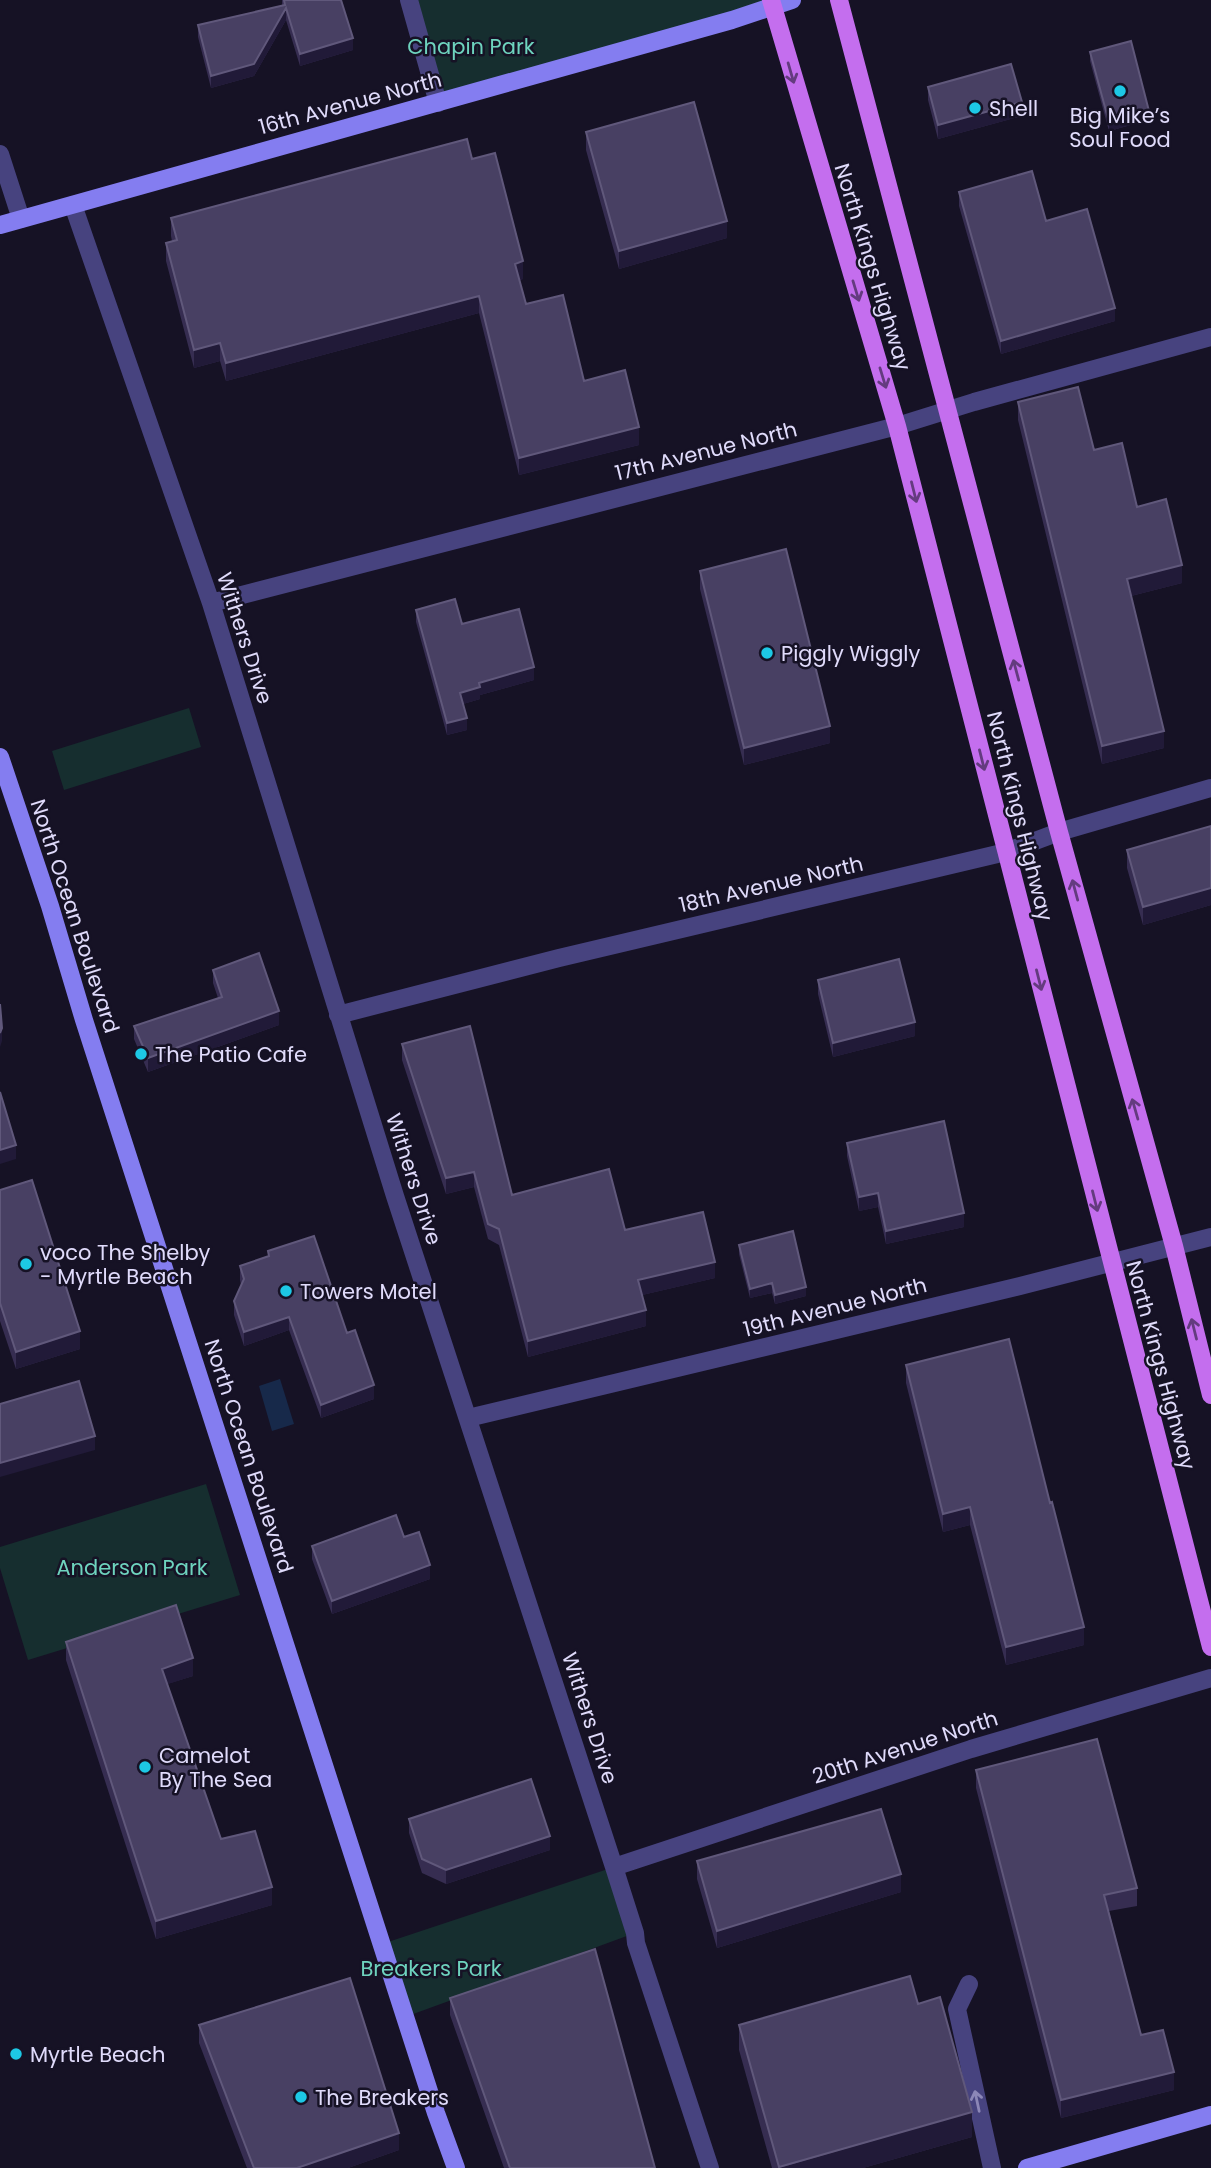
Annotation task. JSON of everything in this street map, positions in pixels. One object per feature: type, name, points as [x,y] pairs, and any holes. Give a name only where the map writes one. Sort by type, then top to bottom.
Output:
[{"type":"main road","name":"16th Avenue North","points":[[0,225],[438,103],[792,0]]},
{"type":"main road","name":"North Kings Highway","points":[[839,0],[1059,832],[1174,1246],[1211,1395]]},
{"type":"main road","name":"North Kings Highway","points":[[771,4],[897,426],[1211,1647]]},
{"type":"main road","name":"North Ocean Boulevard","points":[[0,757],[456,2168]]},
{"type":"main road","points":[[1027,2168],[1211,2115]]},
{"type":"street","points":[[409,0],[438,103]]},
{"type":"street","points":[[0,154],[20,219]]},
{"type":"street","name":"Withers Drive","points":[[74,205],[211,603],[338,1015],[710,2168]]},
{"type":"street","name":"17th Avenue North","points":[[211,603],[897,426],[1211,337]]},
{"type":"street","name":"18th Avenue North","points":[[338,1015],[559,958],[1006,852],[1059,832],[1211,788]]},
{"type":"street","name":"19th Avenue North","points":[[468,1418],[1211,1237]]},
{"type":"street","name":"20th Avenue North","points":[[614,1867],[971,1749],[1211,1678]]},
{"type":"street","points":[[969,1984],[957,2009],[992,2168]]},
{"type":"green space","name":"Chapin Park","points":[[409,0],[771,0],[438,103]]},
{"type":"green space","points":[[189,708],[201,747],[64,790],[52,751]]},
{"type":"green space","name":"Anderson Park","points":[[206,1484],[240,1595],[28,1660],[0,1568],[0,1547]]},
{"type":"green space","name":"Breakers Park","points":[[614,1867],[635,1933],[405,2017],[382,1944]]},
{"type":"water","points":[[280,1379],[294,1424],[272,1431],[259,1386]]},
{"type":"building","points":[[284,0],[341,0],[353,38],[300,54],[286,8],[254,64],[211,76],[198,25],[285,5]]},
{"type":"building","name":"Big Mike’s Soul Food","points":[[1131,41],[1149,111],[1109,122],[1090,52]]},
{"type":"building","name":"Shell","points":[[1011,64],[1022,102],[938,125],[928,87]]},
{"type":"building","points":[[694,102],[727,221],[619,251],[586,132]]},
{"type":"building","points":[[467,139],[472,159],[495,153],[523,261],[515,264],[526,304],[563,295],[584,381],[625,370],[639,427],[519,458],[479,296],[226,363],[220,343],[194,350],[166,243],[177,240],[171,218]]},
{"type":"building","points":[[1032,171],[1046,221],[1087,209],[1115,308],[1001,341],[959,192]]},
{"type":"building","points":[[1078,387],[1094,450],[1122,443],[1137,507],[1166,499],[1182,565],[1127,579],[1164,731],[1102,746],[1018,402]]},
{"type":"building","points":[[786,549],[830,726],[744,748],[700,571]]},
{"type":"building","points":[[455,599],[462,624],[519,609],[534,667],[479,683],[480,687],[460,693],[467,718],[447,723],[416,610]]},
{"type":"building","points":[[1211,826],[1211,888],[1143,907],[1127,850]]},
{"type":"building","points":[[259,953],[279,1011],[148,1058],[134,1026],[222,997],[213,970]]},
{"type":"building","points":[[899,959],[915,1022],[833,1043],[818,980]]},
{"type":"building","points":[[470,1026],[512,1195],[609,1169],[625,1230],[703,1212],[715,1262],[638,1280],[646,1310],[528,1341],[499,1229],[488,1224],[474,1172],[446,1178],[402,1044]]},
{"type":"building","points":[[0,1092],[16,1145],[0,1150]]},
{"type":"building","points":[[944,1121],[964,1213],[886,1231],[878,1193],[859,1197],[847,1143]]},
{"type":"building","name":"voco The Shelby - Myrtle Beach","points":[[32,1180],[80,1331],[16,1352],[0,1303],[0,1190]]},
{"type":"building","points":[[793,1231],[806,1287],[775,1295],[772,1283],[750,1289],[739,1245]]},
{"type":"building","points":[[314,1236],[347,1333],[355,1330],[374,1385],[321,1405],[289,1317],[244,1332],[234,1301],[244,1279],[240,1266],[269,1256],[268,1251]]},
{"type":"building","points":[[1009,1339],[1084,1627],[1006,1647],[970,1507],[943,1514],[906,1365]]},
{"type":"building","points":[[79,1381],[95,1436],[0,1463],[0,1404]]},
{"type":"building","points":[[396,1515],[404,1537],[419,1532],[430,1565],[332,1601],[312,1546]]},
{"type":"building","name":"Camelot By The Sea","points":[[176,1605],[193,1658],[162,1669],[221,1839],[255,1831],[272,1887],[156,1921],[66,1642]]},
{"type":"building","points":[[1097,1739],[1137,1888],[1104,1895],[1141,2035],[1163,2030],[1174,2072],[1061,2100],[976,1770]]},
{"type":"building","points":[[531,1779],[550,1836],[446,1870],[422,1859],[409,1819]]},
{"type":"building","points":[[881,1809],[901,1874],[717,1931],[697,1861]]},
{"type":"building","points":[[595,1949],[655,2168],[510,2168],[450,1998]]},
{"type":"building","points":[[910,1976],[918,2004],[940,1997],[972,2112],[779,2167],[739,2025]]},
{"type":"building","name":"The Breakers","points":[[350,1978],[399,2133],[297,2168],[254,2168],[199,2025]]},
{"type":"place","name":"Big Mike’s Soul Food","points":[[1120,91]]},
{"type":"place","name":"Shell","points":[[975,108]]},
{"type":"place","name":"Piggly Wiggly","points":[[767,653]]},
{"type":"place","name":"The Patio Cafe","points":[[141,1054]]},
{"type":"place","name":"voco The Shelby - Myrtle Beach","points":[[26,1264]]},
{"type":"place","name":"Towers Motel","points":[[286,1291]]},
{"type":"place","name":"Camelot By The Sea","points":[[145,1767]]},
{"type":"place","name":"Myrtle Beach","points":[[16,2054]]},
{"type":"place","name":"The Breakers","points":[[301,2097]]}]
